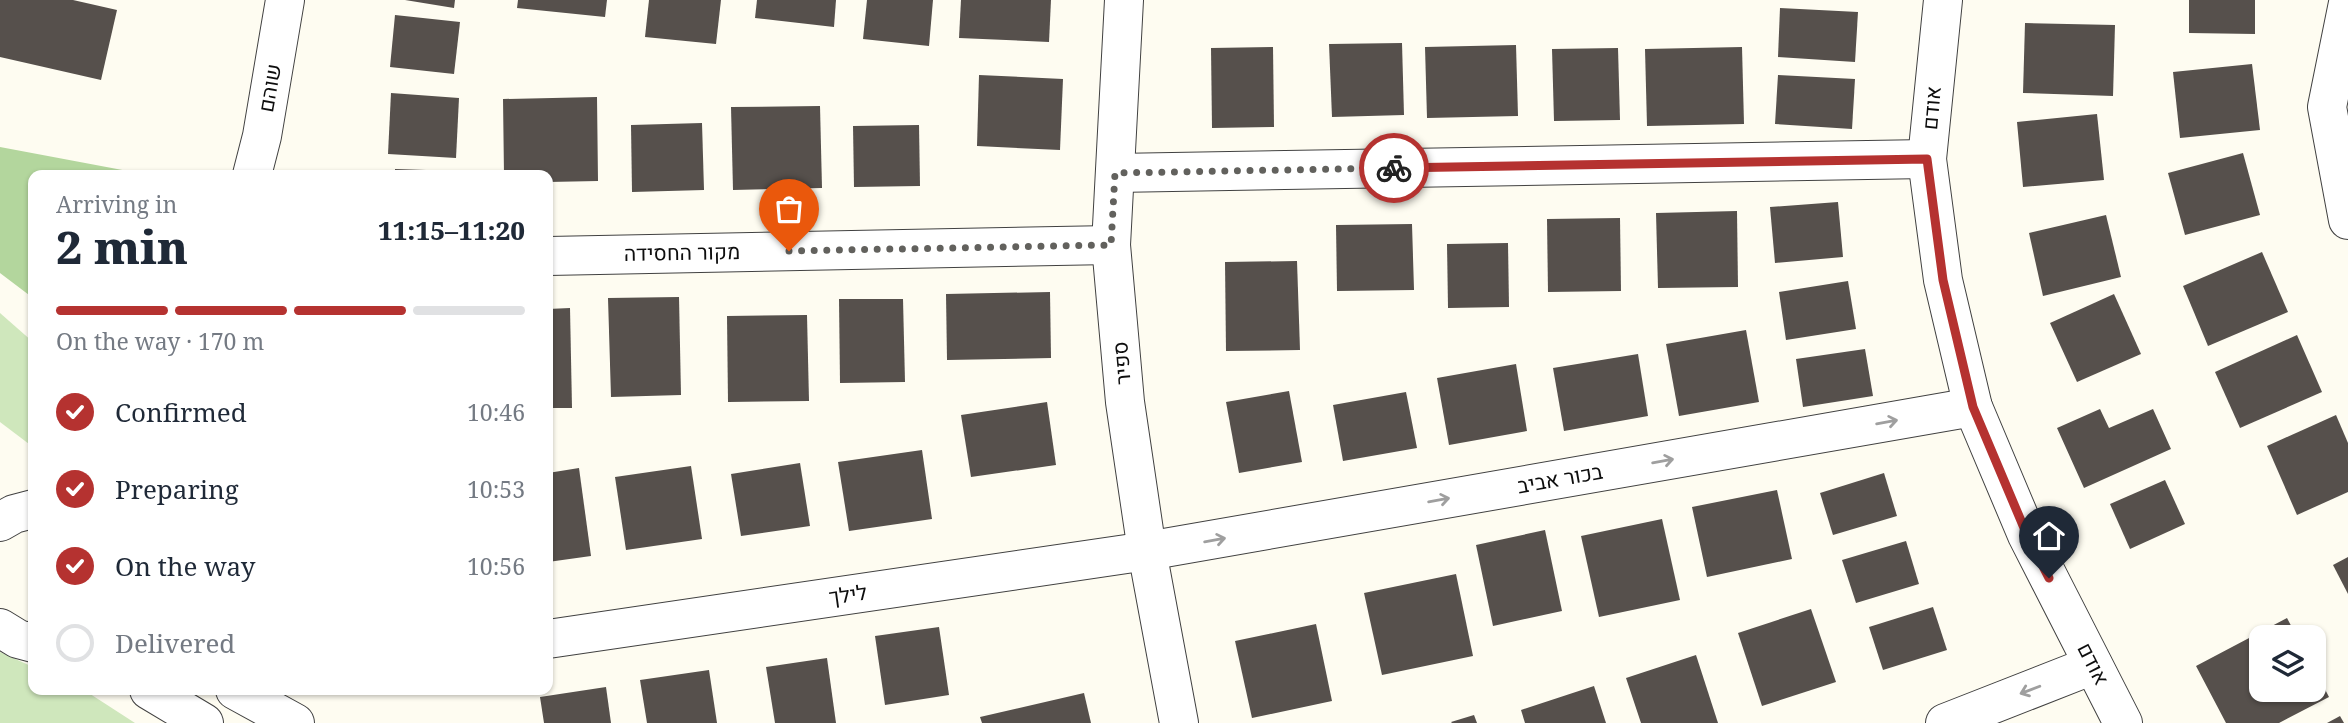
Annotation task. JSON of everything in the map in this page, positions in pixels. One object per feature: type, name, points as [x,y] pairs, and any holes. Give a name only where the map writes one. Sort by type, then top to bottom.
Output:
[{"type":"street","name":"שוהם","points":[[253,170],[262,136],[285,0]]},
{"type":"street","name":"ספיר","points":[[1124,0],[1111,245],[1125,402],[1147,551],[1179,723]]},
{"type":"street","name":"אודם","points":[[1942,0],[1927,159],[1943,280],[1973,407],[2027,535],[2123,723]]},
{"type":"street","points":[[2348,3],[2327,107],[2348,220]]},
{"type":"street","points":[[1115,173],[1927,159]]},
{"type":"street","name":"מקור החסידה","points":[[553,256],[1111,245]]},
{"type":"street","name":"בכור אביב","points":[[1147,551],[1973,407]]},
{"type":"street","points":[[0,522],[28,510]]},
{"type":"street","name":"לילך","points":[[553,638],[1147,551]]},
{"type":"street","points":[[0,628],[28,642]]},
{"type":"street","points":[[1945,723],[2093,665]]},
{"type":"street","points":[[157,695],[204,723]]},
{"type":"street","points":[[245,695],[295,723]]},
{"type":"green space","points":[[0,147],[122,170],[28,170],[28,294],[0,273]]},
{"type":"green space","points":[[0,313],[28,338],[28,443],[0,422]]},
{"type":"green space","points":[[0,652],[28,665],[28,695],[92,695],[135,723],[0,723]]},
{"type":"building","points":[[0,0],[73,0],[117,10],[101,80],[0,57]]},
{"type":"building","points":[[405,0],[455,0],[454,8]]},
{"type":"building","points":[[518,0],[607,0],[605,17],[517,8]]},
{"type":"building","points":[[649,0],[721,0],[716,44],[645,37]]},
{"type":"building","points":[[757,0],[836,0],[834,27],[755,18]]},
{"type":"building","points":[[867,0],[933,0],[929,46],[863,39]]},
{"type":"building","points":[[961,0],[1051,0],[1049,42],[959,38]]},
{"type":"building","points":[[2189,0],[2255,0],[2255,34],[2189,33]]},
{"type":"building","points":[[1780,8],[1858,12],[1855,62],[1778,57]]},
{"type":"building","points":[[395,15],[460,22],[454,74],[390,67]]},
{"type":"building","points":[[2025,23],[2115,25],[2113,96],[2023,93]]},
{"type":"building","points":[[1402,43],[1404,115],[1332,117],[1329,44]]},
{"type":"building","points":[[1516,45],[1518,116],[1427,118],[1425,47]]},
{"type":"building","points":[[1273,47],[1274,127],[1212,128],[1211,48]]},
{"type":"building","points":[[1742,47],[1744,124],[1647,126],[1645,49]]},
{"type":"building","points":[[1618,48],[1620,120],[1554,121],[1552,49]]},
{"type":"building","points":[[2252,64],[2260,130],[2180,138],[2173,72]]},
{"type":"building","points":[[979,75],[1063,79],[1060,150],[977,146]]},
{"type":"building","points":[[1778,75],[1855,79],[1852,129],[1775,124]]},
{"type":"building","points":[[391,93],[459,98],[456,158],[388,154]]},
{"type":"building","points":[[597,97],[598,181],[553,182],[553,170],[504,170],[503,99]]},
{"type":"building","points":[[820,106],[822,188],[733,190],[731,107]]},
{"type":"building","points":[[2097,114],[2104,180],[2023,187],[2017,122]]},
{"type":"building","points":[[702,123],[704,190],[632,192],[631,125]]},
{"type":"building","points":[[919,125],[920,186],[854,187],[853,126]]},
{"type":"building","points":[[2243,153],[2260,215],[2185,235],[2168,173]]},
{"type":"building","points":[[1838,202],[1843,257],[1775,263],[1770,207]]},
{"type":"building","points":[[1737,211],[1738,287],[1658,288],[1656,213]]},
{"type":"building","points":[[2106,215],[2121,277],[2043,296],[2029,233]]},
{"type":"building","points":[[1620,218],[1621,291],[1548,292],[1547,219]]},
{"type":"building","points":[[1412,224],[1414,290],[1337,291],[1336,225]]},
{"type":"building","points":[[1508,243],[1509,307],[1448,308],[1447,244]]},
{"type":"building","points":[[2262,252],[2288,312],[2208,346],[2183,286]]},
{"type":"building","points":[[1297,261],[1300,350],[1226,351],[1225,262]]},
{"type":"building","points":[[1848,281],[1856,329],[1786,340],[1779,292]]},
{"type":"building","points":[[1050,292],[1051,358],[947,360],[946,294]]},
{"type":"building","points":[[2114,294],[2141,354],[2077,382],[2050,323]]},
{"type":"building","points":[[679,297],[681,395],[611,397],[608,298]]},
{"type":"building","points":[[839,299],[903,299],[905,382],[840,383]]},
{"type":"building","points":[[570,308],[572,408],[553,408],[553,309]]},
{"type":"building","points":[[807,315],[809,401],[728,402],[727,316]]},
{"type":"building","points":[[1746,330],[1759,402],[1679,416],[1666,344]]},
{"type":"building","points":[[2297,335],[2322,392],[2240,428],[2215,372]]},
{"type":"building","points":[[1865,349],[1873,396],[1803,407],[1796,359]]},
{"type":"building","points":[[1638,354],[1648,416],[1564,431],[1553,368]]},
{"type":"building","points":[[1516,364],[1527,431],[1449,445],[1437,378]]},
{"type":"building","points":[[1289,391],[1302,462],[1239,473],[1226,402]]},
{"type":"building","points":[[1406,392],[1417,448],[1343,461],[1333,405]]},
{"type":"building","points":[[1047,402],[1056,465],[971,477],[961,415]]},
{"type":"building","points":[[2100,409],[2109,428],[2153,409],[2171,449],[2084,488],[2057,428]]},
{"type":"building","points":[[2336,415],[2348,443],[2348,492],[2297,515],[2267,446]]},
{"type":"building","points":[[922,450],[932,519],[849,531],[838,462]]},
{"type":"building","points":[[800,463],[810,526],[741,536],[731,474]]},
{"type":"building","points":[[691,466],[702,539],[626,550],[615,477]]},
{"type":"building","points":[[579,468],[591,556],[553,561],[553,472]]},
{"type":"building","points":[[1884,473],[1897,516],[1833,535],[1820,493]]},
{"type":"building","points":[[2165,480],[2185,524],[2130,549],[2110,504]]},
{"type":"building","points":[[1777,490],[1792,559],[1707,577],[1692,507]]},
{"type":"building","points":[[1662,519],[1680,600],[1599,617],[1581,536]]},
{"type":"building","points":[[1545,530],[1562,611],[1493,626],[1476,545]]},
{"type":"building","points":[[1906,541],[1919,584],[1856,603],[1842,560]]},
{"type":"building","points":[[2348,557],[2348,594],[2333,565]]},
{"type":"building","points":[[1456,574],[1473,656],[1382,675],[1364,593]]},
{"type":"building","points":[[1933,607],[1947,650],[1883,670],[1869,627]]},
{"type":"building","points":[[1811,609],[1836,682],[1762,706],[1738,633]]},
{"type":"building","points":[[2287,618],[2291,625],[2274,625]]},
{"type":"building","points":[[1316,624],[1332,701],[1252,718],[1235,641]]},
{"type":"building","points":[[939,627],[949,695],[885,705],[875,636]]},
{"type":"building","points":[[2249,638],[2249,702],[2319,702],[2279,723],[2226,723],[2196,666]]},
{"type":"building","points":[[1696,655],[1718,723],[1641,723],[1626,678]]},
{"type":"building","points":[[827,658],[836,723],[775,723],[766,667]]},
{"type":"building","points":[[709,670],[717,723],[647,723],[640,680]]},
{"type":"building","points":[[1594,686],[1606,723],[1525,723],[1521,710]]},
{"type":"building","points":[[606,687],[611,723],[544,723],[540,697]]},
{"type":"building","points":[[1084,693],[1091,723],[982,723],[980,717]]},
{"type":"building","points":[[1474,715],[1477,723],[1451,722]]},
{"type":"building","points":[[2340,716],[2344,723],[2327,723]]},
{"type":"way so far","points":[[789,251],[1111,245],[1115,173],[1394,168]]},
{"type":"route","points":[[1394,168],[1927,159],[1943,280],[1973,407],[2027,535],[2049,578]]}]
